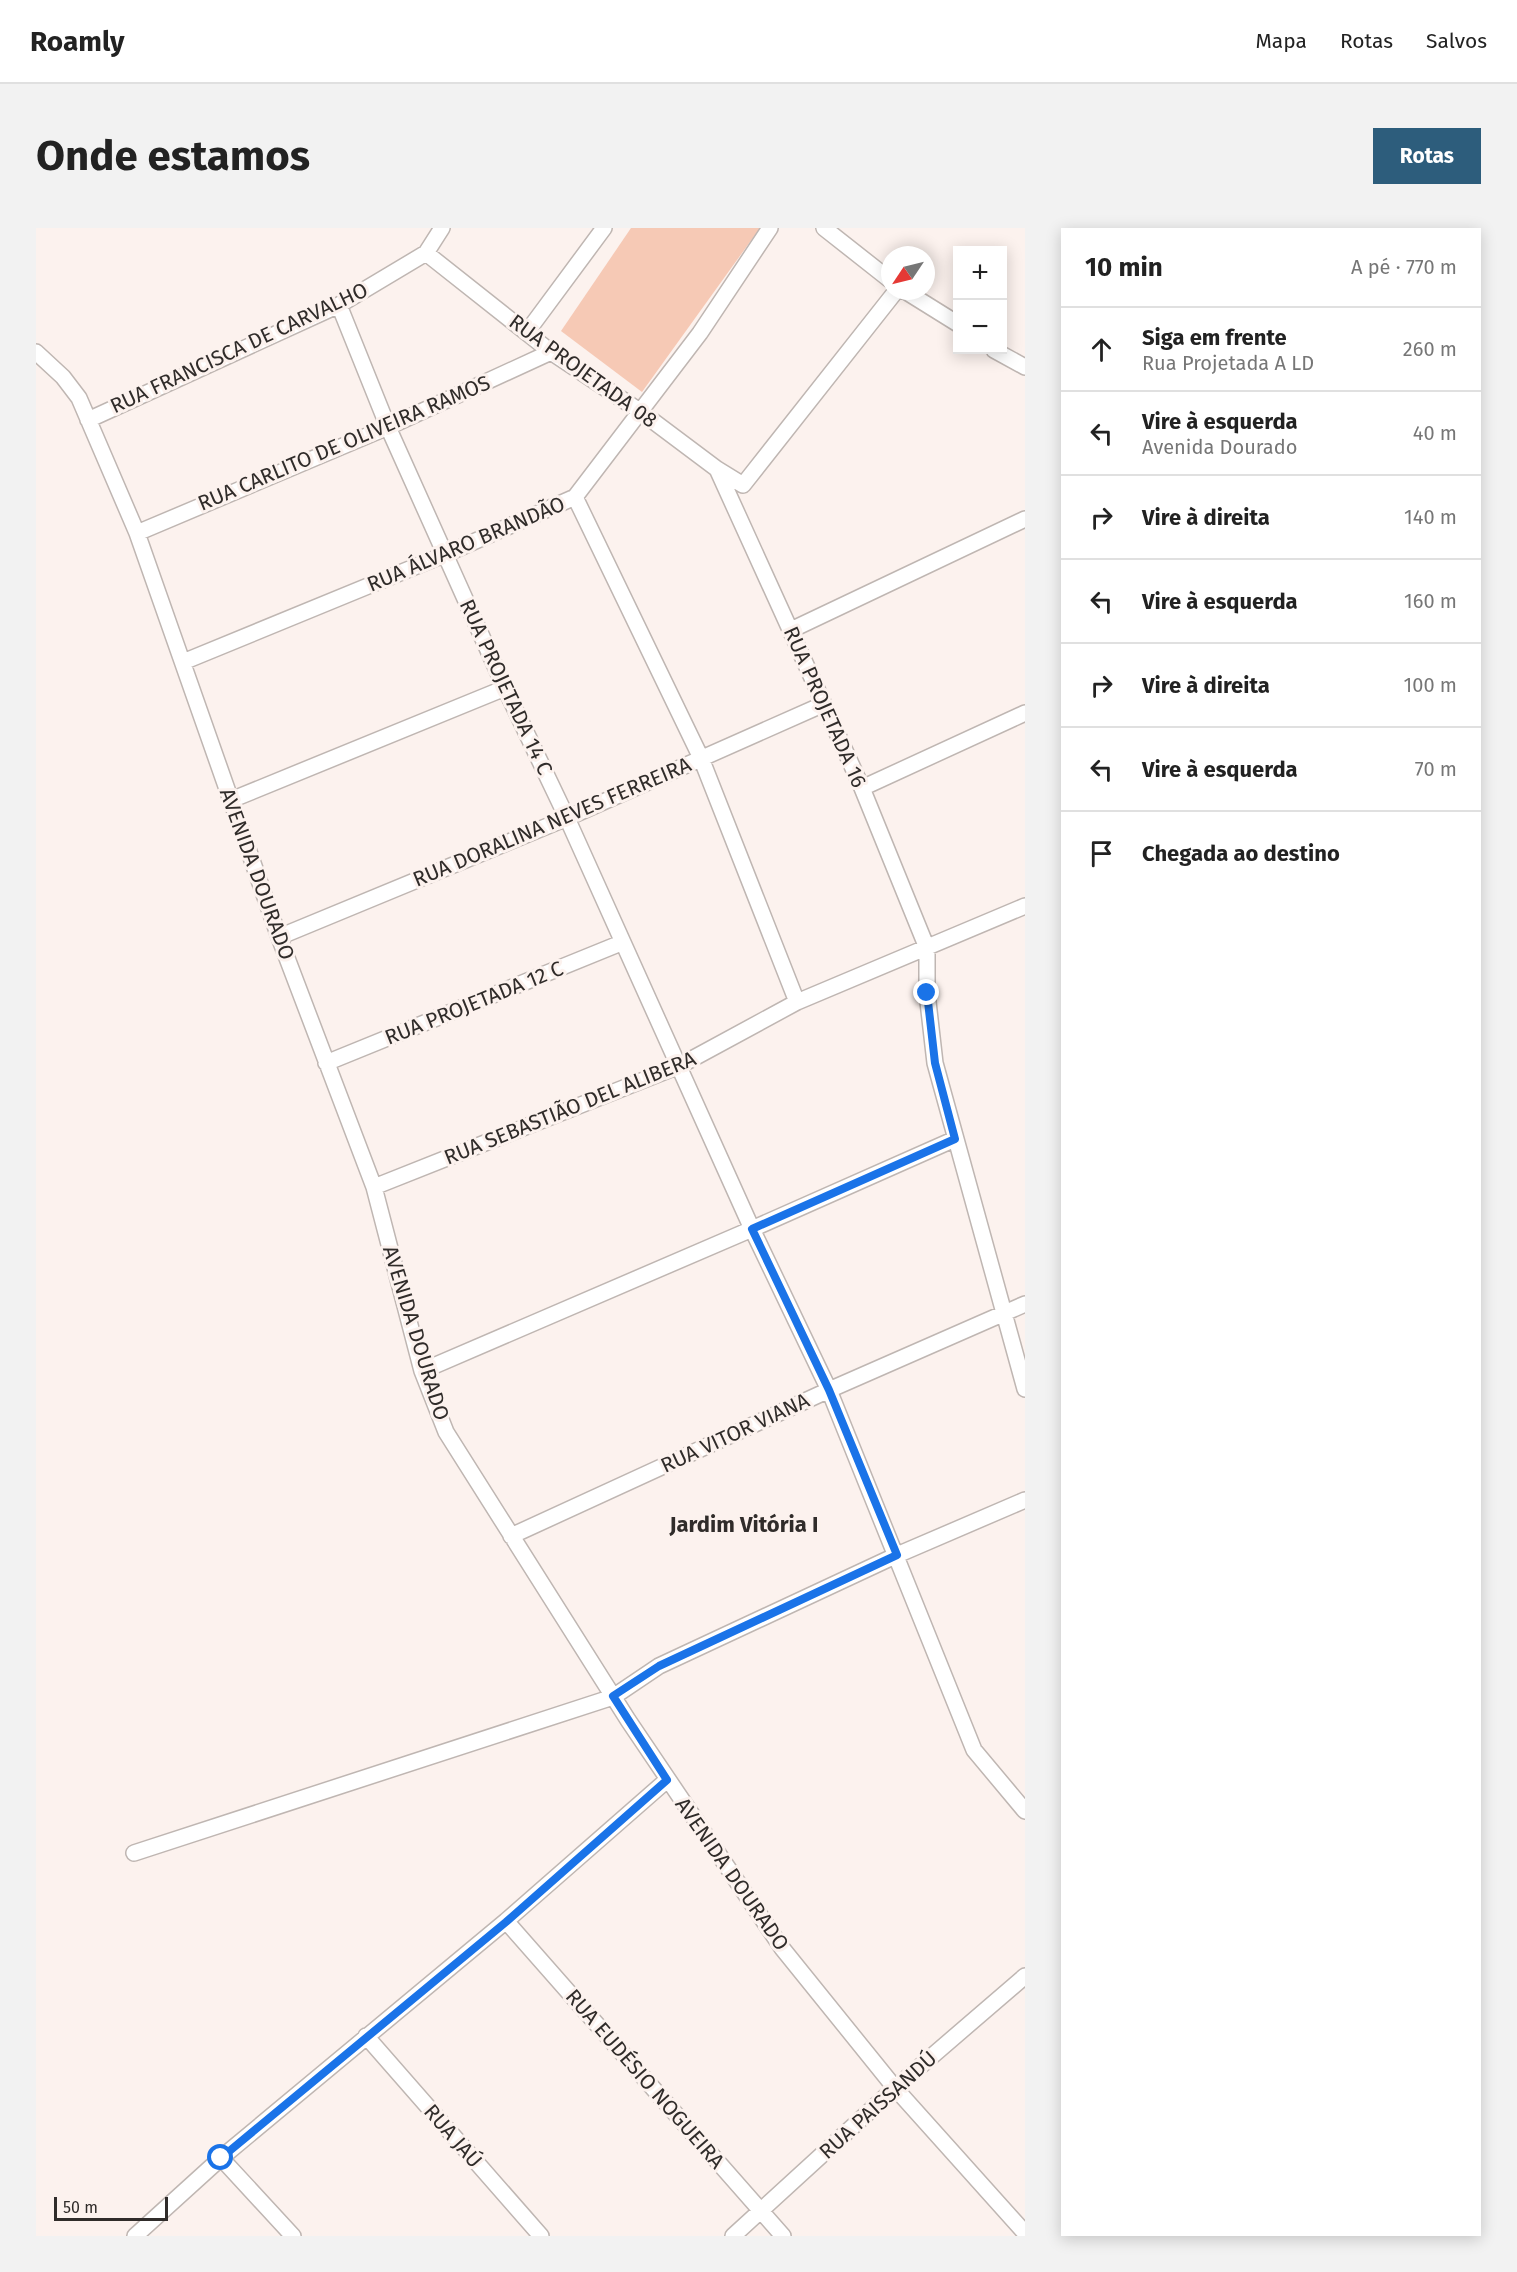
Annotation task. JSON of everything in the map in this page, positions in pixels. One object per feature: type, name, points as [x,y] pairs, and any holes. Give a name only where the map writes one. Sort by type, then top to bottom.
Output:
[{"type":"street","name":"RUA FRANCISCA DE CARVALHO","points":[[88,420],[339,305],[426,253],[442,228]]},
{"type":"street","points":[[527,332],[604,228]]},
{"type":"street","name":"RUA ÁLVARO BRANDÃO","points":[[183,662],[446,554],[575,497],[700,333],[770,228]]},
{"type":"street","points":[[824,228],[881,273]]},
{"type":"street","name":"RUA PROJETADA 08","points":[[426,253],[551,352],[641,412],[717,470],[743,485],[890,300]]},
{"type":"street","points":[[919,300],[953,321]]},
{"type":"street","name":"RUA PROJETADA 14 C","points":[[339,305],[388,427],[505,688],[567,818],[621,943],[752,1229],[829,1390],[974,1750],[1025,1811]]},
{"type":"street","name":"AVENIDA DOURADO","points":[[36,352],[63,377],[80,398],[137,532],[279,937],[374,1187],[422,1371],[446,1432],[667,1780],[782,1948],[895,2088],[1025,2233]]},
{"type":"street","name":"RUA CARLITO DE OLIVEIRA RAMOS","points":[[137,532],[388,427],[551,352]]},
{"type":"street","points":[[1004,354],[1023,362]]},
{"type":"street","name":"RUA PROJETADA 16","points":[[717,470],[862,788],[927,948]]},
{"type":"street","points":[[575,497],[701,758],[797,1002]]},
{"type":"street","points":[[791,630],[1025,519]]},
{"type":"street","points":[[231,800],[505,688]]},
{"type":"street","name":"RUA DORALINA NEVES FERREIRA","points":[[279,937],[567,818],[824,704]]},
{"type":"street","points":[[862,788],[1025,713]]},
{"type":"street","name":"RUA SEBASTIÃO DEL ALIBERA","points":[[374,1187],[679,1066],[797,1002],[1025,906]]},
{"type":"street","name":"RUA PROJETADA 12 C","points":[[326,1063],[621,943]]},
{"type":"street","points":[[927,948],[927,993],[935,1063],[1025,1389]]},
{"type":"street","points":[[422,1371],[955,1139]]},
{"type":"street","name":"RUA VITOR VIANA","points":[[511,1536],[829,1390],[1025,1304]]},
{"type":"street","points":[[134,1853],[613,1696],[659,1666],[897,1555],[1025,1500]]},
{"type":"street","points":[[135,2236],[221,2158],[506,1922],[667,1780]]},
{"type":"street","name":"RUA EUDÉSIO NOGUEIRA","points":[[506,1922],[783,2236]]},
{"type":"street","name":"RUA PAISSANDÚ","points":[[734,2236],[895,2088],[1025,1976]]},
{"type":"street","name":"RUA JAÚ","points":[[366,2036],[540,2236]]},
{"type":"street","points":[[221,2158],[293,2236]]},
{"type":"shaded area","points":[[631,228],[760,228],[642,392],[561,331]]},
{"type":"district","name":"Jardim Vitória I","points":[[744,1524]]},
{"type":"route","points":[[221,2158],[506,1922],[667,1780],[613,1696],[659,1666],[897,1555],[829,1390],[752,1229],[955,1139],[935,1063],[927,993]]}]
